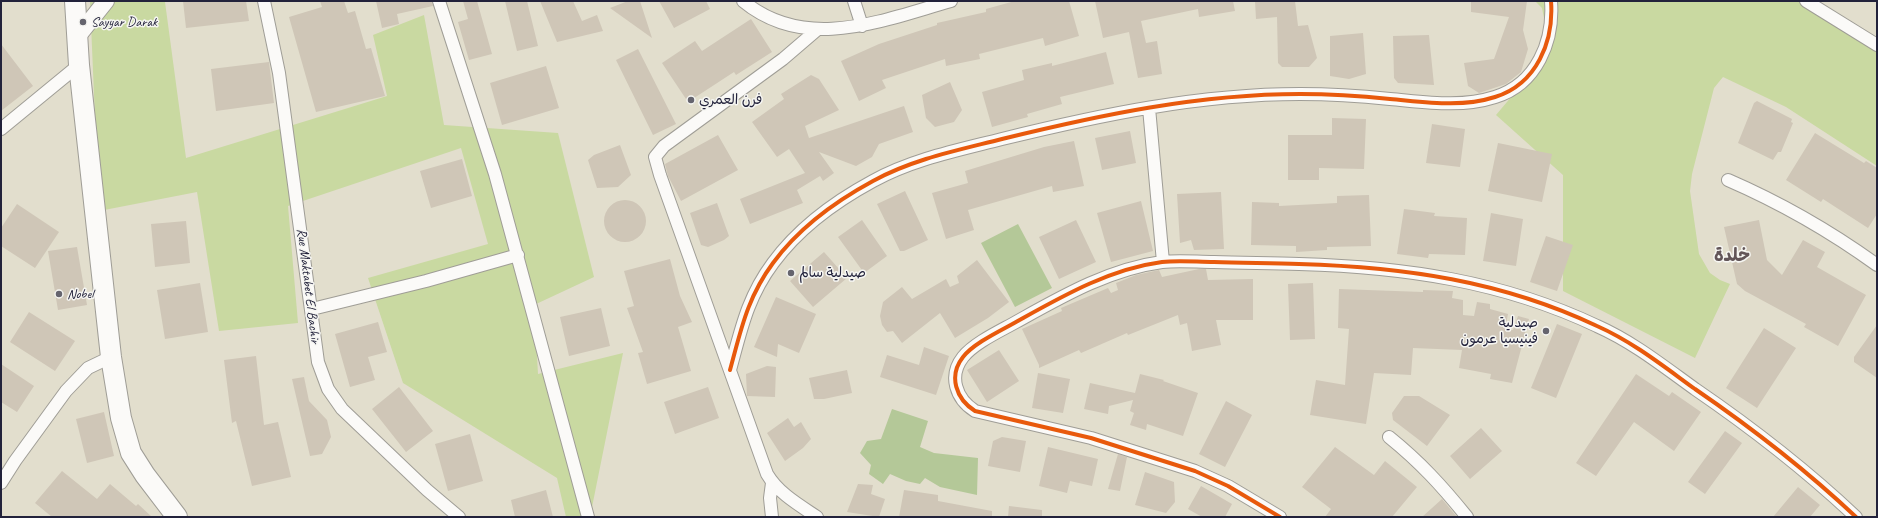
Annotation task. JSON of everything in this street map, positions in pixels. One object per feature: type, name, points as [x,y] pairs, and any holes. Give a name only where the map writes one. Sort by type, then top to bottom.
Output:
[{"type":"main road","points":[[75,1],[79,65],[110,357],[121,418],[131,454],[156,492],[177,517]]},
{"type":"street","points":[[78,36],[106,1]]},
{"type":"street","name":"Rue Maktabet El Bachir","points":[[264,1],[279,74],[318,362],[328,389],[342,409],[375,442],[459,517]]},
{"type":"street","points":[[439,1],[496,174],[588,517]]},
{"type":"street","points":[[743,1],[767,17],[799,26],[832,30],[862,26],[951,1]]},
{"type":"street","points":[[854,1],[862,26]]},
{"type":"street","points":[[730,370],[740,328],[749,304],[774,262],[795,238],[819,217],[874,180],[901,168],[932,158],[1058,126],[1149,108],[1216,98],[1277,94],[1314,94],[1461,104],[1498,97],[1512,90],[1535,67],[1543,54],[1549,37],[1552,20],[1551,1]]},
{"type":"street","points":[[1806,1],[1877,45]]},
{"type":"street","points":[[817,517],[802,508],[772,482],[767,474],[660,176],[655,157],[664,146],[783,59],[818,29]]},
{"type":"street","points":[[1,128],[79,65]]},
{"type":"street","points":[[1149,108],[1163,262]]},
{"type":"street","points":[[1728,180],[1771,199],[1819,225],[1877,265]]},
{"type":"street","points":[[312,309],[426,281],[518,255]]},
{"type":"street","points":[[1280,517],[1228,486],[1195,472],[1091,438],[975,411],[965,404],[958,394],[955,383],[956,369],[963,357],[973,348],[1002,330],[1069,294],[1121,271],[1163,262],[1339,265],[1404,271],[1463,281],[1508,292],[1548,305],[1614,334],[1725,408],[1784,454],[1856,517]]},
{"type":"street","points":[[1,483],[15,461],[66,391],[88,368],[110,357]]},
{"type":"street","points":[[1389,437],[1418,461],[1437,480],[1467,517]]},
{"type":"street","points":[[772,482],[770,498],[772,517]]},
{"type":"green space","points":[[90,1],[165,2],[186,158],[387,96],[373,35],[424,15],[444,125],[558,133],[594,277],[534,305],[538,374],[623,353],[590,517],[566,517],[557,478],[403,383],[368,278],[488,244],[461,148],[288,206],[298,323],[219,331],[197,192],[99,211]]},
{"type":"green space","points":[[1535,1],[1809,1],[1877,46],[1877,166],[1786,107],[1723,77],[1714,88],[1692,174],[1690,191],[1699,254],[1710,273],[1720,280],[1730,284],[1695,358],[1563,291],[1563,175],[1496,115],[1544,58],[1544,18],[1542,8]]},
{"type":"green space","points":[[1018,224],[1052,288],[1015,307],[981,243]]},
{"type":"green space","points":[[892,409],[928,421],[920,447],[934,453],[978,458],[977,495],[940,487],[925,478],[920,484],[906,481],[890,474],[883,484],[869,474],[871,465],[860,453],[867,441],[881,439]]},
{"type":"building","points":[[183,1],[246,1],[249,21],[186,28]]},
{"type":"building","points":[[320,1],[344,1],[348,13],[355,11],[366,49],[371,48],[385,96],[316,112],[289,17],[322,7]]},
{"type":"building","points":[[376,1],[432,1],[433,6],[397,14],[399,24],[382,28]]},
{"type":"building","points":[[463,1],[477,1],[492,54],[469,60],[458,22],[468,19]]},
{"type":"building","points":[[505,1],[527,1],[538,46],[517,51]]},
{"type":"building","points":[[540,1],[573,1],[582,21],[597,15],[603,31],[557,42]]},
{"type":"building","points":[[628,1],[640,1],[652,38],[610,8]]},
{"type":"building","points":[[659,1],[706,1],[710,9],[674,28]]},
{"type":"building","points":[[1015,1],[1069,1],[1079,36],[1045,46],[1043,38],[979,54],[980,59],[946,66],[945,59],[882,80],[886,88],[859,101],[841,61],[879,44],[937,25],[937,23],[986,12],[986,9]]},
{"type":"building","points":[[1095,1],[1233,1],[1235,11],[1199,17],[1198,9],[1141,21],[1146,43],[1157,41],[1162,74],[1138,78],[1129,32],[1103,38]]},
{"type":"building","points":[[1255,1],[1295,1],[1298,26],[1308,25],[1317,58],[1309,67],[1282,67],[1278,63],[1277,17],[1256,19]]},
{"type":"building","points":[[1471,1],[1527,1],[1523,30],[1528,49],[1521,72],[1506,84],[1479,93],[1468,86],[1464,63],[1494,59],[1509,17],[1471,12]]},
{"type":"building","points":[[751,19],[772,52],[736,75],[734,72],[688,102],[662,63],[695,41],[702,51]]},
{"type":"building","points":[[1363,33],[1366,74],[1349,79],[1330,76],[1330,36]]},
{"type":"building","points":[[1429,35],[1434,85],[1398,83],[1394,78],[1393,36]]},
{"type":"building","points":[[1,44],[33,86],[1,111]]},
{"type":"building","points":[[638,49],[676,124],[653,135],[616,60]]},
{"type":"building","points":[[1106,52],[1114,84],[1060,97],[1062,104],[1027,114],[1028,117],[992,127],[982,92],[1024,80],[1022,70],[1052,63],[1052,66]]},
{"type":"building","points":[[269,62],[274,103],[216,111],[211,69]]},
{"type":"building","points":[[546,66],[559,108],[502,125],[490,83]]},
{"type":"building","points":[[811,75],[819,79],[839,110],[805,126],[809,138],[904,106],[913,132],[879,144],[872,157],[856,166],[819,152],[834,173],[823,181],[820,176],[797,190],[803,203],[750,224],[740,199],[805,173],[789,149],[777,157],[752,122],[784,99],[781,94]]},
{"type":"building","points":[[950,82],[962,110],[954,122],[935,127],[926,118],[922,95]]},
{"type":"building","points":[[1757,101],[1792,119],[1791,122],[1793,123],[1781,152],[1778,152],[1773,160],[1738,143],[1754,103]]},
{"type":"building","points":[[1332,118],[1366,119],[1364,169],[1319,168],[1319,180],[1288,180],[1288,135],[1332,135]]},
{"type":"building","points":[[1432,124],[1465,129],[1460,167],[1426,163]]},
{"type":"building","points":[[1130,131],[1136,163],[1102,170],[1095,138]]},
{"type":"building","points":[[1815,133],[1864,163],[1866,161],[1877,168],[1877,214],[1868,228],[1823,199],[1821,202],[1786,180]]},
{"type":"building","points":[[718,135],[738,170],[681,201],[668,176],[665,164]]},
{"type":"building","points":[[1074,141],[1084,186],[1053,192],[1052,186],[968,210],[974,230],[946,239],[932,193],[968,183],[965,171],[1044,147]]},
{"type":"building","points":[[1498,143],[1552,154],[1542,202],[1488,191]]},
{"type":"building","points":[[620,145],[631,175],[618,187],[597,188],[588,160],[594,155]]},
{"type":"building","points":[[462,159],[472,196],[431,208],[420,171]]},
{"type":"building","points":[[905,191],[928,240],[904,251],[900,251],[877,204]]},
{"type":"building","points":[[1221,192],[1224,249],[1194,250],[1191,240],[1180,243],[1177,194]]},
{"type":"building","points":[[1369,195],[1371,246],[1327,247],[1327,250],[1296,252],[1296,246],[1251,245],[1252,202],[1279,203],[1279,206],[1337,203],[1337,196]]},
{"type":"building","points":[[625,200],[640,206],[646,221],[640,236],[625,242],[610,236],[604,221],[610,206]]},
{"type":"building","points":[[1141,201],[1153,251],[1111,262],[1097,213]]},
{"type":"building","points":[[717,203],[729,236],[724,240],[708,247],[701,245],[690,213]]},
{"type":"building","points":[[17,204],[59,232],[35,268],[1,246],[1,228]]},
{"type":"building","points":[[1404,209],[1435,213],[1434,216],[1467,218],[1465,255],[1429,254],[1428,258],[1397,254]]},
{"type":"building","points":[[1491,213],[1523,219],[1516,266],[1483,261]]},
{"type":"building","points":[[862,220],[887,256],[864,273],[838,237]]},
{"type":"building","points":[[1076,220],[1096,262],[1059,279],[1039,237]]},
{"type":"building","points":[[1759,220],[1767,260],[1782,275],[1803,240],[1825,252],[1817,267],[1866,295],[1838,346],[1804,327],[1806,324],[1745,291],[1737,284],[1724,227]]},
{"type":"building","points":[[186,221],[190,263],[155,267],[151,224]]},
{"type":"building","points":[[1546,236],[1573,245],[1557,291],[1530,282]]},
{"type":"building","points":[[77,247],[87,305],[58,310],[48,251]]},
{"type":"building","points":[[824,252],[847,278],[813,307],[790,281]]},
{"type":"building","points":[[670,259],[680,296],[692,322],[678,327],[691,371],[647,384],[638,353],[643,352],[627,308],[634,306],[624,271]]},
{"type":"building","points":[[977,260],[1009,302],[988,318],[955,338],[940,313],[902,343],[893,331],[887,332],[882,325],[880,316],[883,302],[902,287],[912,299],[946,279],[950,287],[959,283],[957,276]]},
{"type":"building","points":[[1199,269],[1206,269],[1208,280],[1253,279],[1253,320],[1216,320],[1221,345],[1192,351],[1187,323],[1180,325],[1178,315],[1128,335],[1127,333],[1081,353],[1079,350],[1039,368],[1022,329],[1062,311],[1061,308],[1108,288],[1111,293],[1118,290],[1116,283],[1136,275],[1159,270],[1162,277]]},
{"type":"building","points":[[200,283],[208,332],[165,339],[157,290]]},
{"type":"building","points":[[1313,283],[1315,339],[1290,340],[1288,284]]},
{"type":"building","points":[[1339,289],[1423,292],[1423,290],[1453,291],[1452,298],[1463,300],[1463,315],[1474,316],[1477,302],[1490,304],[1490,309],[1508,314],[1505,329],[1513,330],[1518,316],[1529,319],[1512,383],[1490,379],[1491,374],[1459,368],[1462,350],[1413,348],[1411,375],[1374,373],[1366,424],[1310,415],[1316,380],[1345,385],[1349,329],[1338,328]]},
{"type":"building","points":[[776,297],[816,314],[799,353],[778,344],[777,357],[754,347]]},
{"type":"building","points":[[601,308],[610,346],[569,356],[560,317]]},
{"type":"building","points":[[29,312],[75,341],[55,371],[10,342]]},
{"type":"building","points":[[378,322],[387,352],[368,357],[375,380],[350,387],[335,334]]},
{"type":"building","points":[[1557,324],[1582,334],[1556,398],[1531,388]]},
{"type":"building","points":[[1877,325],[1877,378],[1854,362],[1854,357]]},
{"type":"building","points":[[1764,328],[1796,348],[1757,408],[1726,388]]},
{"type":"building","points":[[924,347],[949,356],[936,395],[880,377],[887,355],[919,365]]},
{"type":"building","points":[[999,350],[1019,381],[987,402],[967,370]]},
{"type":"building","points":[[256,356],[264,425],[278,422],[291,477],[252,486],[236,421],[232,423],[224,360]]},
{"type":"building","points":[[1,364],[34,386],[17,412],[1,402]]},
{"type":"building","points":[[767,366],[776,367],[775,397],[747,396],[746,374]]},
{"type":"building","points":[[847,370],[852,393],[824,399],[814,399],[809,378]]},
{"type":"building","points":[[1038,373],[1070,379],[1063,413],[1032,408]]},
{"type":"building","points":[[1140,374],[1164,380],[1163,381],[1198,393],[1183,436],[1147,424],[1146,430],[1130,425],[1134,413],[1130,411],[1133,400],[1109,406],[1108,414],[1084,409],[1090,383],[1135,393]]},
{"type":"building","points":[[1636,374],[1669,396],[1672,392],[1701,412],[1674,451],[1634,422],[1596,476],[1576,463]]},
{"type":"building","points":[[304,377],[309,401],[327,420],[331,437],[322,454],[310,456],[292,379]]},
{"type":"building","points":[[399,387],[433,431],[406,452],[372,409]]},
{"type":"building","points":[[708,387],[719,418],[675,434],[664,402]]},
{"type":"building","points":[[1404,396],[1419,396],[1450,415],[1427,446],[1393,420],[1392,413]]},
{"type":"building","points":[[1226,401],[1252,415],[1225,467],[1199,454]]},
{"type":"building","points":[[104,412],[114,456],[87,463],[76,419]]},
{"type":"building","points":[[788,418],[794,427],[801,422],[811,439],[803,448],[785,461],[767,433]]},
{"type":"building","points":[[1481,428],[1502,451],[1470,479],[1450,456]]},
{"type":"building","points":[[1725,431],[1742,443],[1705,494],[1688,482]]},
{"type":"building","points":[[470,434],[483,481],[448,491],[435,444]]},
{"type":"building","points":[[1002,437],[1026,441],[1020,472],[988,466],[993,441]]},
{"type":"building","points":[[1048,447],[1098,459],[1092,486],[1070,481],[1067,493],[1039,486]]},
{"type":"building","points":[[1335,447],[1374,475],[1385,461],[1417,487],[1392,517],[1325,517],[1331,509],[1302,487]]},
{"type":"building","points":[[1118,454],[1127,457],[1120,491],[1108,489]]},
{"type":"building","points":[[62,471],[97,499],[110,484],[136,506],[138,504],[152,517],[52,517],[35,503]]},
{"type":"building","points":[[1145,472],[1174,482],[1175,502],[1166,513],[1135,505]]},
{"type":"building","points":[[858,484],[873,485],[871,494],[885,499],[879,517],[847,512]]},
{"type":"building","points":[[1201,486],[1232,504],[1225,517],[1202,517],[1188,509]]},
{"type":"building","points":[[1798,487],[1820,505],[1810,517],[1773,517]]},
{"type":"building","points":[[546,490],[553,517],[515,517],[511,500]]},
{"type":"building","points":[[904,490],[938,495],[938,501],[992,511],[992,517],[899,517]]},
{"type":"building","points":[[1442,499],[1457,517],[1422,517]]},
{"type":"building","points":[[1009,506],[1042,510],[1042,517],[1008,517]]},
{"type":"cycle path","points":[[730,370],[751,302],[764,276],[773,263],[794,239],[818,217],[845,197],[888,173],[936,156],[1039,130],[1113,114],[1187,102],[1262,95],[1300,94],[1357,96],[1443,103],[1469,102],[1495,97],[1510,91],[1522,82],[1540,59],[1546,46],[1549,31],[1551,1]]},
{"type":"cycle path","points":[[1280,517],[1228,486],[1195,471],[1091,438],[975,411],[963,400],[956,387],[955,379],[958,364],[963,357],[980,342],[1050,303],[1104,277],[1162,262],[1188,261],[1338,266],[1414,273],[1452,279],[1489,287],[1525,298],[1597,326],[1623,339],[1758,434],[1798,466],[1856,517]]},
{"type":"place","name":"Sayyar Darak","points":[[83,22]]},
{"type":"place","name":"فرن العمري","points":[[691,100]]},
{"type":"place","name":"صيدلية سالم","points":[[791,273]]},
{"type":"place","name":"Nobel","points":[[59,294]]},
{"type":"place","name":"صيدلية فينيسيا عرمون","points":[[1546,331]]},
{"type":"district","name":"خلدة","points":[[1732,256]]}]
